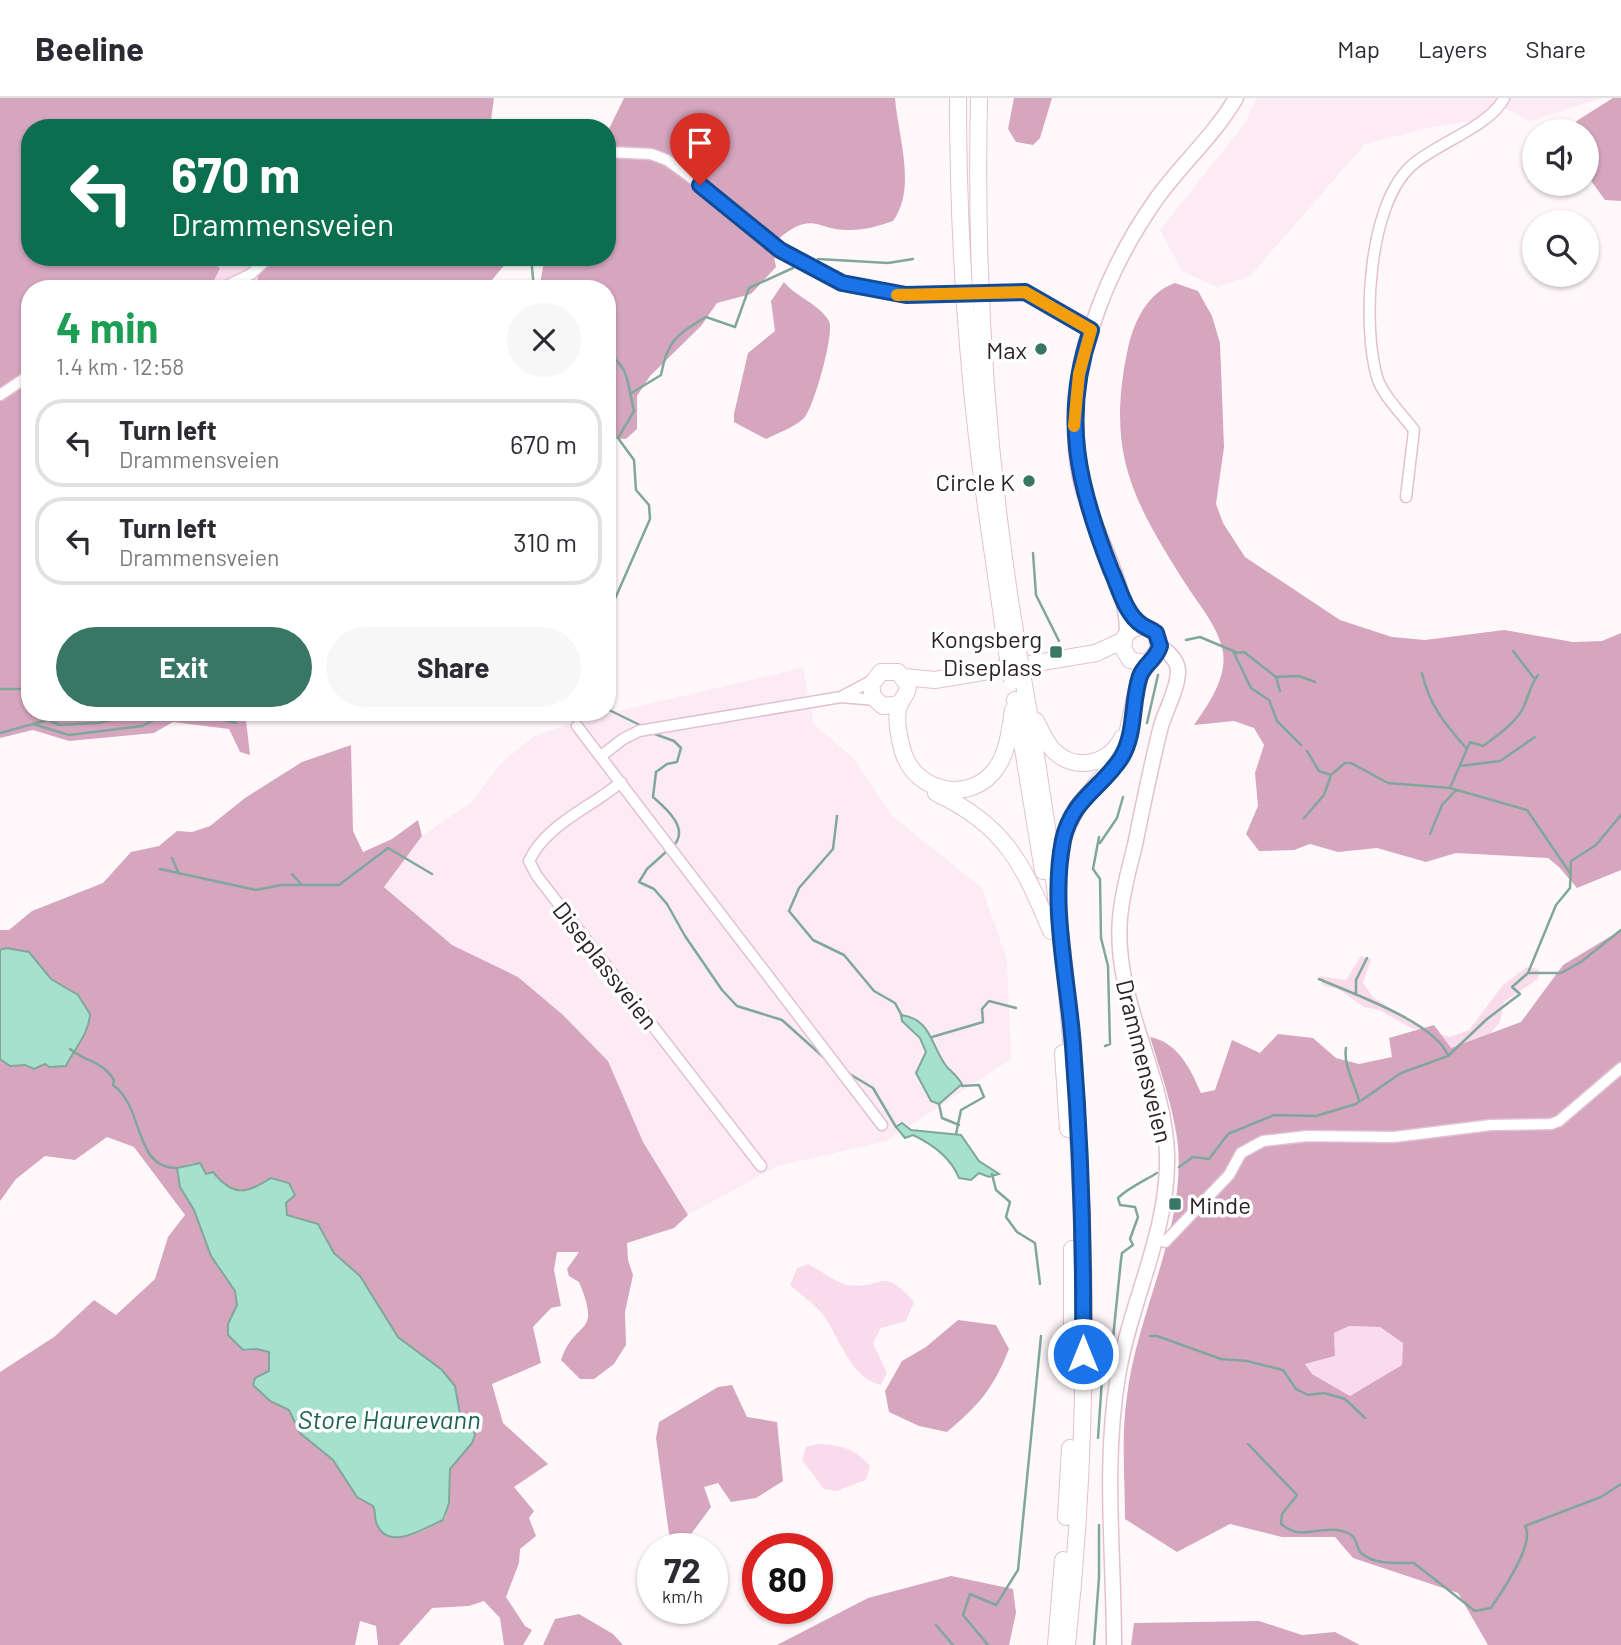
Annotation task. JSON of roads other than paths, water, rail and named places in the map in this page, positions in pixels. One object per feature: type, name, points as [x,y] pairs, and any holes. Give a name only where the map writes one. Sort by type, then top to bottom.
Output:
[{"type":"highway","points":[[958,98],[958,190],[967,336],[986,510],[1056,886],[1077,1096],[1083,1254],[1081,1453],[1067,1645]]},
{"type":"highway","points":[[978,98],[983,324],[1011,641]]},
{"type":"highway","points":[[1019,690],[1048,744],[1062,757],[1084,764],[1103,759],[1118,745],[1126,728],[1138,651],[1143,627],[1156,633],[1138,651],[1096,653],[935,680],[904,677],[888,670],[877,674],[873,680],[871,689],[892,726],[900,758],[909,774],[924,787],[971,812],[1002,838],[1029,878],[1051,931]]},
{"type":"highway","points":[[1056,886],[1064,835],[1073,814],[1123,753],[1139,678],[1138,651]]},
{"type":"highway","points":[[904,677],[902,745],[910,767],[933,786],[959,790],[984,781],[998,767],[1009,735],[1019,690]]},
{"type":"highway","points":[[879,703],[903,699],[935,680]]},
{"type":"highway","points":[[1019,690],[1051,931],[1064,1071],[1072,1256],[1070,1453],[1056,1645]]},
{"type":"main road","points":[[1138,651],[1125,603],[1087,505],[1076,453],[1076,394],[1091,330],[1126,252],[1149,211],[1215,131],[1236,98]]},
{"type":"main road","points":[[1125,603],[1143,627]]},
{"type":"main road","name":"Drammensveien","points":[[1114,1645],[1114,1567],[1109,1478],[1114,1402],[1122,1353],[1160,1240],[1166,1186],[1166,1140],[1128,998],[1119,939],[1124,892],[1156,748],[1175,686],[1171,665],[1138,651]]},
{"type":"street","points":[[1406,498],[1414,429],[1377,380],[1369,331],[1368,293],[1376,249],[1391,195],[1410,167],[1494,112],[1504,98]]},
{"type":"street","points":[[616,152],[651,154],[667,160],[780,250],[824,276],[884,293],[942,294],[1003,290],[1032,294],[1091,330]]},
{"type":"street","points":[[238,280],[259,266]]},
{"type":"street","points":[[0,395],[21,381]]},
{"type":"street","points":[[601,756],[623,739],[639,732],[841,696],[873,680]]},
{"type":"street","points":[[841,696],[879,703]]},
{"type":"street","points":[[577,726],[882,1125]]},
{"type":"street","name":"Diseplassveien","points":[[621,782],[551,833],[534,849],[529,861],[546,887],[761,1166]]},
{"type":"street","points":[[1160,1240],[1228,1175],[1241,1153],[1251,1146],[1279,1138],[1394,1137],[1481,1126],[1551,1124],[1559,1121],[1621,1068]]},
{"type":"water","points":[[6,948],[29,952],[51,979],[78,995],[90,1014],[84,1035],[66,1066],[49,1067],[45,1064],[34,1069],[25,1065],[10,1066],[0,1059],[0,950]]},
{"type":"water","points":[[901,1015],[919,1022],[925,1028],[947,1067],[962,1084],[939,1104],[931,1101],[916,1073],[926,1052],[920,1038],[902,1021]]},
{"type":"water","points":[[902,1123],[911,1130],[961,1135],[979,1161],[999,1174],[989,1177],[979,1173],[971,1180],[959,1178],[951,1164],[934,1147],[913,1135],[905,1138],[896,1127]]},
{"type":"water","name":"Store Haurevann","points":[[200,1163],[206,1174],[213,1172],[234,1189],[248,1190],[271,1178],[289,1183],[295,1195],[286,1203],[287,1215],[318,1224],[334,1253],[360,1276],[398,1337],[442,1370],[455,1386],[460,1414],[471,1424],[475,1435],[472,1443],[450,1469],[449,1503],[443,1520],[407,1536],[389,1536],[381,1531],[373,1506],[357,1497],[333,1460],[300,1433],[289,1410],[270,1401],[253,1385],[255,1378],[269,1371],[269,1352],[243,1350],[228,1335],[228,1324],[237,1305],[235,1291],[211,1256],[194,1210],[180,1187],[177,1168]]},
{"type":"waterway","points":[[818,259],[888,263],[913,259]]},
{"type":"waterway","points":[[532,266],[533,280]]},
{"type":"waterway","points":[[630,394],[661,375],[670,346],[688,328],[706,317],[735,327],[749,288],[793,268]]},
{"type":"waterway","points":[[616,360],[627,378],[634,411],[618,438],[634,460],[636,490],[649,505],[650,519],[616,596]]},
{"type":"waterway","points":[[1033,553],[1036,595],[1059,641]]},
{"type":"waterway","points":[[1186,640],[1200,637],[1238,653],[1244,652],[1276,677],[1280,691]]},
{"type":"waterway","points":[[1233,651],[1251,688],[1269,700],[1277,721],[1301,745]]},
{"type":"waterway","points":[[1513,651],[1534,678]]},
{"type":"waterway","points":[[1422,673],[1439,714],[1467,749],[1450,788]]},
{"type":"waterway","points":[[1147,723],[1158,675]]},
{"type":"waterway","points":[[1468,747],[1470,742],[1483,746],[1512,723],[1521,712],[1538,675]]},
{"type":"waterway","points":[[1276,677],[1299,676],[1315,682]]},
{"type":"waterway","points":[[0,689],[21,689]]},
{"type":"waterway","points":[[616,713],[644,727]]},
{"type":"waterway","points":[[0,733],[44,721]]},
{"type":"waterway","points":[[50,721],[59,725],[107,721]]},
{"type":"waterway","points":[[33,724],[69,735],[142,726],[152,721]]},
{"type":"waterway","points":[[228,721],[236,723]]},
{"type":"waterway","points":[[652,733],[674,741],[681,748],[677,762],[667,764],[656,772],[653,797],[670,814],[678,827],[679,834],[672,847]]},
{"type":"waterway","points":[[1460,766],[1500,761],[1535,737]]},
{"type":"waterway","points":[[1307,751],[1319,771],[1331,775],[1345,763],[1351,763],[1388,783],[1450,788],[1527,810],[1570,873]]},
{"type":"waterway","points":[[1304,818],[1324,795],[1331,775]]},
{"type":"waterway","points":[[1430,834],[1442,805],[1456,790]]},
{"type":"waterway","points":[[1100,843],[1117,818],[1123,797]]},
{"type":"waterway","points":[[1528,973],[1556,905],[1570,888],[1571,861],[1596,845],[1621,815]]},
{"type":"waterway","points":[[837,816],[833,849],[799,888],[789,911],[813,940],[844,955],[874,991],[895,1003],[902,1016]]},
{"type":"waterway","points":[[1099,837],[1093,869],[1100,879],[1101,938],[1108,966],[1110,1044],[1105,1046]]},
{"type":"waterway","points":[[160,869],[256,890],[281,885],[339,885],[388,848],[432,874]]},
{"type":"waterway","points":[[667,851],[647,869],[639,882],[654,889],[667,904],[722,990],[737,1006],[782,1020],[830,1063]]},
{"type":"waterway","points":[[172,858],[179,874]]},
{"type":"waterway","points":[[292,874],[302,885]]},
{"type":"waterway","points":[[1179,1167],[1193,1157],[1209,1159],[1228,1134],[1274,1115],[1316,1116],[1356,1104],[1401,1073],[1448,1056],[1487,1019],[1520,994],[1512,987],[1528,973],[1561,973],[1581,962],[1621,930]]},
{"type":"waterway","points":[[1356,994],[1356,980],[1367,958]]},
{"type":"waterway","points":[[1319,979],[1411,1021],[1441,1044],[1448,1056]]},
{"type":"waterway","points":[[932,1037],[983,1022],[982,1009],[989,1001],[1016,1008]]},
{"type":"waterway","points":[[1346,1048],[1348,1068],[1359,1101]]},
{"type":"waterway","points":[[70,1049],[109,1073],[114,1080],[113,1085],[130,1108],[146,1148],[153,1158],[163,1165],[177,1168]]},
{"type":"waterway","points":[[848,1073],[873,1088],[896,1127]]},
{"type":"waterway","points":[[956,1134],[961,1110],[984,1097],[979,1085],[962,1086]]},
{"type":"waterway","points":[[939,1104],[942,1118],[959,1125]]},
{"type":"waterway","points":[[1098,1438],[1103,1364],[1113,1338],[1122,1253],[1133,1245],[1130,1239],[1138,1217],[1135,1207],[1120,1205],[1118,1198],[1157,1173]]},
{"type":"waterway","points":[[992,1174],[996,1190],[1010,1202],[1006,1217],[1017,1232],[1035,1243],[1040,1284]]},
{"type":"waterway","points":[[988,1645],[963,1615],[970,1594],[996,1605],[1018,1570],[1041,1336]]},
{"type":"waterway","points":[[1150,1336],[1157,1336],[1221,1359],[1247,1361],[1283,1370],[1296,1389],[1308,1395],[1324,1393],[1345,1399],[1365,1418]]},
{"type":"waterway","points":[[1248,1444],[1297,1495],[1282,1514],[1281,1524],[1301,1533],[1335,1530],[1350,1534],[1359,1551],[1366,1557],[1386,1562],[1414,1563],[1475,1611],[1491,1608],[1509,1580],[1526,1544],[1525,1526],[1601,1497],[1621,1484]]},
{"type":"waterway","points":[[1094,1645],[1099,1577],[1099,1525]]},
{"type":"waterway","points":[[936,1625],[953,1645]]},
{"type":"place","name":"Max","points":[[1041,349]]},
{"type":"place","name":"Circle K","points":[[1029,481]]},
{"type":"place","name":"Kongsberg Diseplass","points":[[1056,652]]},
{"type":"place","name":"Minde","points":[[1175,1204]]}]
